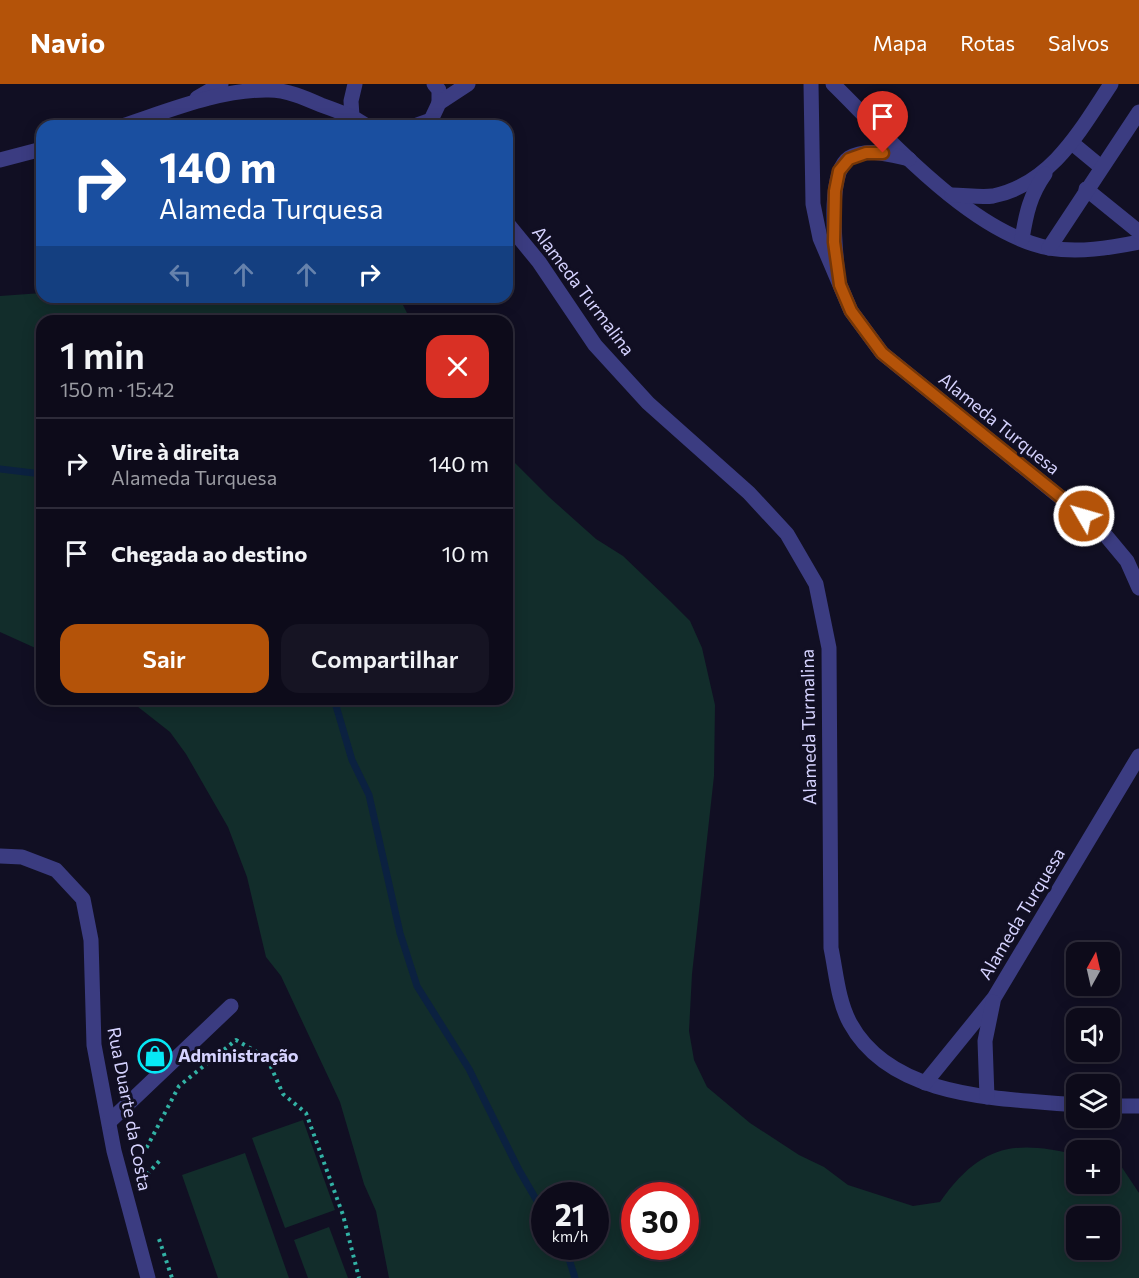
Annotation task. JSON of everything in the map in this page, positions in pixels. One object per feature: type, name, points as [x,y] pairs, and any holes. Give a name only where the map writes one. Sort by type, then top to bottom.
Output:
[{"type":"street","points":[[183,106],[221,84]]},
{"type":"street","points":[[352,116],[351,101],[355,84]]},
{"type":"street","points":[[434,84],[439,90],[439,103],[434,120]]},
{"type":"street","points":[[439,103],[468,84]]},
{"type":"street","name":"Alameda Turquesa","points":[[811,84],[813,204],[820,238],[851,311],[882,353],[1102,531],[1127,561],[1139,588]]},
{"type":"street","points":[[834,84],[909,159],[995,227],[1049,248],[1096,250],[1139,242]]},
{"type":"street","points":[[1022,239],[1027,208],[1033,190],[1072,143],[1111,84]]},
{"type":"street","points":[[140,120],[183,106],[248,91],[271,90],[294,94],[358,120]]},
{"type":"street","points":[[1049,248],[1139,112]]},
{"type":"street","points":[[1072,143],[1101,167]]},
{"type":"street","points":[[0,160],[36,151]]},
{"type":"street","name":"Alameda Turquesa","points":[[840,285],[834,242],[835,191],[839,171],[849,159],[866,153],[883,153],[909,159]]},
{"type":"street","points":[[952,195],[993,196],[1017,187],[1049,169]]},
{"type":"street","points":[[1086,189],[1139,232]]},
{"type":"street","name":"Alameda Turmalina","points":[[513,230],[539,262],[596,345],[648,403],[749,493],[787,534],[816,584],[829,648],[831,948],[839,990],[850,1023],[870,1049],[895,1068],[925,1083],[987,1097],[1066,1104]]},
{"type":"street","name":"Alameda Turquesa","points":[[925,1083],[994,998],[1139,756]]},
{"type":"street","name":"Rua Duarte da Costa","points":[[0,856],[22,857],[56,870],[82,899],[91,940],[94,1045],[124,1192],[148,1278]]},
{"type":"street","name":"Alameda Turquesa","points":[[987,1097],[985,1041],[994,998]]},
{"type":"street","points":[[109,1122],[231,1006]]},
{"type":"street","points":[[1120,1106],[1139,1106]]},
{"type":"path","points":[[144,1188],[138,1164],[179,1086],[236,1040],[267,1058],[283,1094],[306,1113],[343,1215],[358,1278]]},
{"type":"path","points":[[142,1180],[162,1158]]},
{"type":"path","points":[[158,1237],[171,1278]]},
{"type":"green space","points":[[36,293],[36,303],[402,303],[408,315],[36,315],[36,648],[0,632],[0,296]]},
{"type":"green space","points":[[513,461],[596,539],[623,556],[670,601],[690,621],[702,648],[715,705],[714,776],[692,974],[689,1031],[694,1060],[707,1087],[750,1123],[799,1155],[824,1167],[848,1185],[913,1206],[940,1202],[969,1169],[984,1158],[1016,1148],[1066,1153],[1066,1194],[1120,1194],[1121,1166],[1139,1193],[1139,1278],[389,1278],[376,1211],[364,1184],[340,1102],[281,976],[266,957],[247,877],[228,827],[186,754],[170,732],[136,705],[513,705]]},
{"type":"green space","points":[[303,1120],[335,1210],[285,1228],[252,1138]]},
{"type":"green space","points":[[245,1153],[289,1278],[218,1278],[182,1175]]},
{"type":"green space","points":[[329,1227],[348,1278],[308,1278],[294,1240]]},
{"type":"waterway","points":[[0,469],[36,473]]},
{"type":"waterway","points":[[336,705],[352,760],[369,795],[400,933],[417,986],[469,1069],[531,1191]]},
{"type":"waterway","points":[[569,1260],[575,1278]]},
{"type":"place","name":"Administração","points":[[155,1056]]},
{"type":"route","points":[[883,153],[866,153],[849,159],[839,171],[835,191],[834,242],[840,285],[851,311],[882,353],[954,414],[1084,516]]}]
